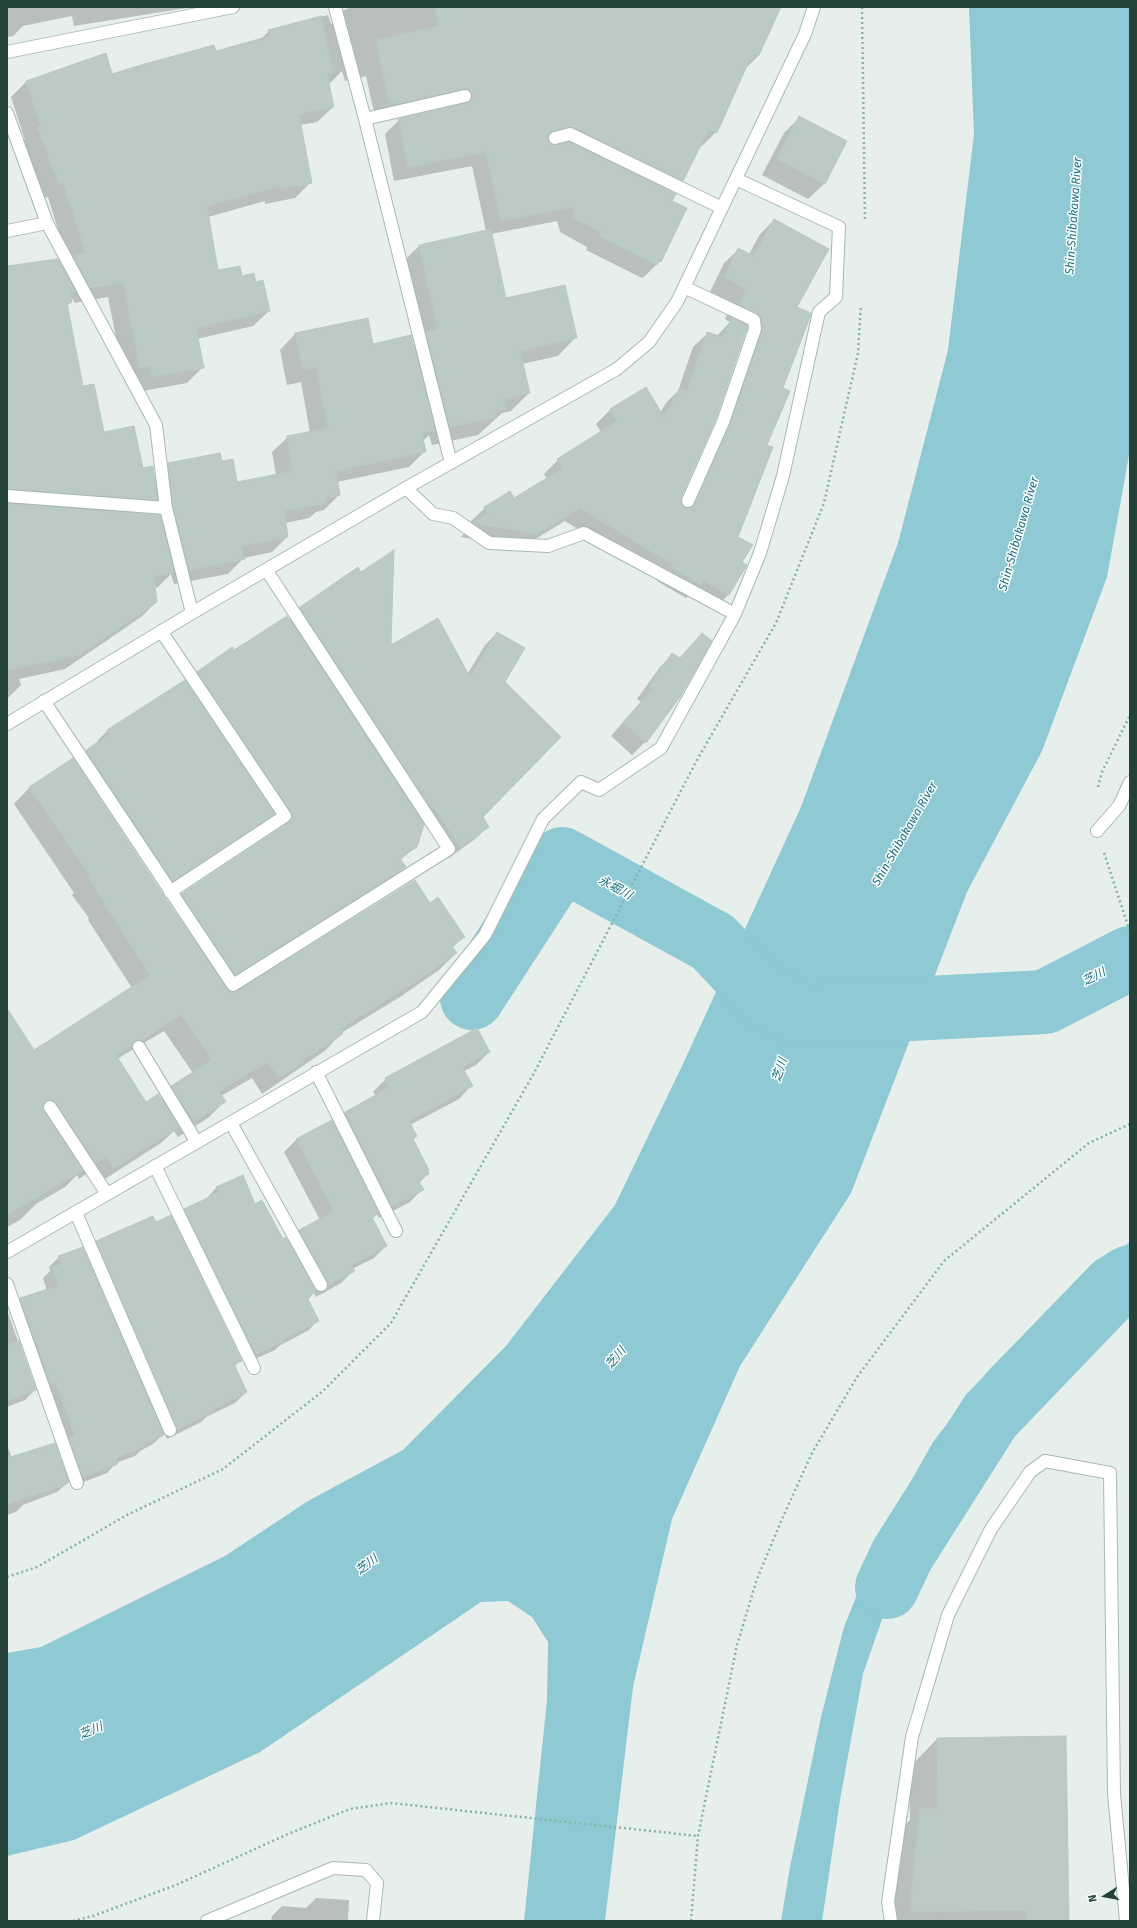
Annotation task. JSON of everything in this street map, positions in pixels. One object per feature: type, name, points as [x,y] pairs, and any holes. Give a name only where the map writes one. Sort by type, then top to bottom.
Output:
[{"type":"street","points":[[7,52],[233,7]]},
{"type":"street","points":[[335,7],[365,119],[451,463]]},
{"type":"street","points":[[7,724],[161,631],[406,488],[617,369],[649,342],[677,302],[805,34],[814,7]]},
{"type":"street","points":[[365,119],[466,96]]},
{"type":"street","points":[[7,113],[48,223],[156,425],[166,508],[192,613]]},
{"type":"street","points":[[555,138],[570,134],[722,208]]},
{"type":"street","points":[[7,1252],[76,1213],[196,1141],[231,1123],[316,1072],[422,1012],[485,935],[543,818],[581,782],[599,790],[661,748],[735,614],[760,553],[783,476],[820,312],[836,297],[838,227],[736,179]]},
{"type":"street","points":[[7,231],[48,223]]},
{"type":"street","points":[[684,287],[754,320],[755,329],[723,422],[688,501]]},
{"type":"street","points":[[406,488],[434,514],[453,518],[489,542],[548,546],[584,533],[735,614]]},
{"type":"street","points":[[7,496],[166,508]]},
{"type":"street","points":[[44,702],[233,985],[449,849],[266,571]]},
{"type":"street","points":[[161,631],[285,816],[170,892]]},
{"type":"street","points":[[1096,830],[1119,806],[1130,782]]},
{"type":"street","points":[[139,1047],[196,1141]]},
{"type":"street","points":[[316,1072],[396,1231]]},
{"type":"street","points":[[50,1108],[108,1194]]},
{"type":"street","points":[[231,1123],[321,1285]]},
{"type":"street","points":[[155,1166],[254,1368]]},
{"type":"street","points":[[76,1213],[170,1430]]},
{"type":"street","points":[[7,1284],[77,1483]]},
{"type":"street","points":[[891,1921],[888,1902],[912,1737],[948,1615],[990,1529],[1030,1472],[1045,1461],[1110,1473],[1114,1794],[1126,1921]]},
{"type":"street","points":[[207,1921],[334,1868],[366,1870],[377,1884],[373,1921]]},
{"type":"path","points":[[862,7],[865,224]]},
{"type":"path","points":[[7,1577],[37,1566],[127,1515],[223,1468],[323,1391],[391,1323],[534,1073],[697,760],[776,623],[824,503],[858,353],[861,300]]},
{"type":"path","points":[[1118,897],[1130,932]]},
{"type":"path","points":[[691,1921],[698,1836],[737,1645],[757,1579],[782,1519],[812,1454],[858,1377],[944,1261],[1089,1143],[1130,1124]]},
{"type":"path","points":[[73,1921],[93,1916],[176,1885],[288,1834],[350,1809],[391,1803],[698,1836]]},
{"type":"water","name":"Shin-Shibakawa River","points":[[969,7],[1130,7],[1130,450],[1107,577],[1042,751],[967,892],[851,1193],[740,1366],[672,1519],[633,1687],[605,1921],[524,1921],[547,1700],[548,1642],[532,1617],[508,1601],[481,1602],[260,1752],[74,1840],[7,1856],[7,1653],[41,1647],[225,1556],[308,1501],[403,1450],[506,1346],[615,1205],[682,1066],[801,807],[898,543],[948,350],[974,134]]},
{"type":"water","points":[[1130,1242],[1130,1282],[1067,1334],[992,1417],[943,1483],[896,1579],[863,1674],[840,1800],[822,1921],[781,1921],[790,1867],[821,1717],[844,1627],[882,1533],[933,1442],[987,1372],[1064,1293]]},
{"type":"building","points":[[435,7],[781,7],[759,55],[755,53],[752,60],[750,59],[717,133],[709,129],[683,181],[573,127],[553,131],[548,136],[548,140],[553,145],[569,142],[676,194],[672,201],[687,208],[661,262],[659,261],[657,265],[599,236],[601,232],[574,218],[572,207],[501,221],[486,152],[408,167],[398,119],[467,103],[472,99],[472,94],[468,89],[463,89],[395,104],[395,102],[389,103],[376,40],[439,26]]},
{"type":"building","points":[[321,16],[333,72],[327,73],[334,107],[299,114],[312,183],[281,189],[280,186],[207,206],[218,270],[240,266],[242,276],[254,273],[256,282],[263,280],[270,311],[196,328],[204,368],[152,377],[150,366],[140,368],[123,282],[91,288],[73,256],[86,253],[63,182],[59,184],[37,127],[41,126],[26,81],[106,53],[112,74],[214,45],[216,51],[270,36],[268,30]]},
{"type":"building","points":[[799,116],[847,141],[825,184],[777,159]]},
{"type":"building","points":[[774,219],[829,249],[797,307],[811,313],[783,388],[790,391],[767,445],[773,447],[738,537],[753,545],[742,562],[747,565],[729,595],[703,580],[701,585],[671,567],[672,564],[580,508],[537,534],[473,523],[488,514],[484,507],[510,491],[514,498],[563,468],[557,459],[617,421],[610,409],[646,387],[664,417],[680,388],[687,392],[707,332],[723,337],[732,318],[747,325],[747,328],[716,419],[681,498],[681,502],[685,508],[693,507],[730,425],[762,331],[760,315],[739,305],[746,289],[724,277],[738,248],[754,256]]},
{"type":"building","points":[[491,229],[506,298],[565,285],[577,338],[520,351],[530,393],[504,399],[506,409],[496,412],[497,417],[450,427],[426,332],[438,330],[419,245]]},
{"type":"building","points":[[58,259],[75,291],[70,292],[72,302],[67,303],[83,386],[94,384],[104,432],[134,426],[143,468],[153,466],[157,500],[7,489],[7,266]]},
{"type":"building","points":[[368,318],[373,344],[411,335],[435,430],[422,433],[426,452],[336,471],[340,495],[325,498],[326,503],[284,511],[288,537],[242,546],[245,559],[189,570],[173,507],[168,463],[220,453],[222,461],[233,459],[237,482],[293,471],[287,436],[328,428],[316,367],[303,370],[295,333]]},
{"type":"building","points":[[7,504],[160,515],[174,572],[154,576],[157,602],[80,655],[7,670]]},
{"type":"building","points":[[394,550],[391,645],[438,618],[470,677],[497,632],[525,648],[505,682],[561,737],[483,817],[489,827],[461,847],[431,804],[430,807],[300,607],[358,567],[361,572]]},
{"type":"building","points":[[287,616],[424,825],[417,847],[400,858],[406,867],[235,975],[181,894],[289,822],[292,815],[197,672],[232,647],[234,650]]},
{"type":"building","points":[[702,633],[712,641],[680,697],[646,743],[623,722],[653,689],[649,686],[672,653],[680,658]]},
{"type":"building","points":[[185,680],[275,814],[173,881],[86,750],[110,734],[107,730]]},
{"type":"building","points":[[73,758],[164,896],[230,992],[237,991],[415,880],[430,903],[438,897],[465,937],[452,946],[457,953],[417,981],[340,1029],[343,1034],[302,1060],[304,1062],[279,1078],[268,1062],[219,1091],[226,1102],[194,1121],[171,1086],[212,1060],[181,1015],[141,1040],[135,1041],[132,1045],[116,1055],[146,1102],[158,1094],[179,1127],[114,1168],[106,1157],[96,1163],[56,1103],[53,1100],[46,1101],[43,1104],[44,1111],[83,1170],[7,1215],[7,1008],[34,1050],[150,975],[104,903],[105,902],[88,878],[90,876],[29,787]]},
{"type":"building","points":[[477,1028],[490,1052],[462,1067],[473,1086],[409,1121],[417,1136],[413,1139],[429,1170],[429,1174],[418,1180],[424,1190],[392,1206],[345,1112],[390,1087],[385,1078]]},
{"type":"building","points":[[332,1120],[379,1213],[372,1217],[387,1246],[351,1265],[355,1271],[328,1285],[299,1230],[334,1211],[296,1139]]},
{"type":"building","points":[[243,1175],[255,1204],[262,1200],[283,1239],[286,1237],[317,1291],[307,1297],[319,1321],[284,1339],[285,1341],[256,1354],[184,1209],[218,1193],[216,1187]]},
{"type":"building","points":[[171,1215],[242,1361],[234,1364],[247,1392],[212,1410],[213,1412],[177,1429],[96,1241],[153,1216],[156,1222]]},
{"type":"building","points":[[83,1247],[164,1435],[145,1444],[146,1446],[116,1458],[118,1464],[83,1477],[69,1438],[75,1436],[56,1383],[51,1385],[20,1298],[58,1286],[52,1268],[61,1264],[58,1256]]},
{"type":"building","points":[[19,1341],[36,1390],[7,1401],[7,1345]]},
{"type":"building","points":[[55,1443],[69,1482],[63,1486],[7,1504],[7,1458]]},
{"type":"building","points":[[1066,1736],[1069,1921],[1027,1921],[1026,1910],[912,1912],[911,1898],[920,1808],[938,1808],[937,1738]]},
{"type":"waterway","name":"永堀川","points":[[472,998],[562,859],[713,942],[766,998],[798,1015]]},
{"type":"waterway","name":"芝川","points":[[833,1013],[1045,1002],[1130,958]]},
{"type":"waterway","points":[[887,1587],[902,1555],[990,1416],[1114,1287],[1130,1277]]}]
